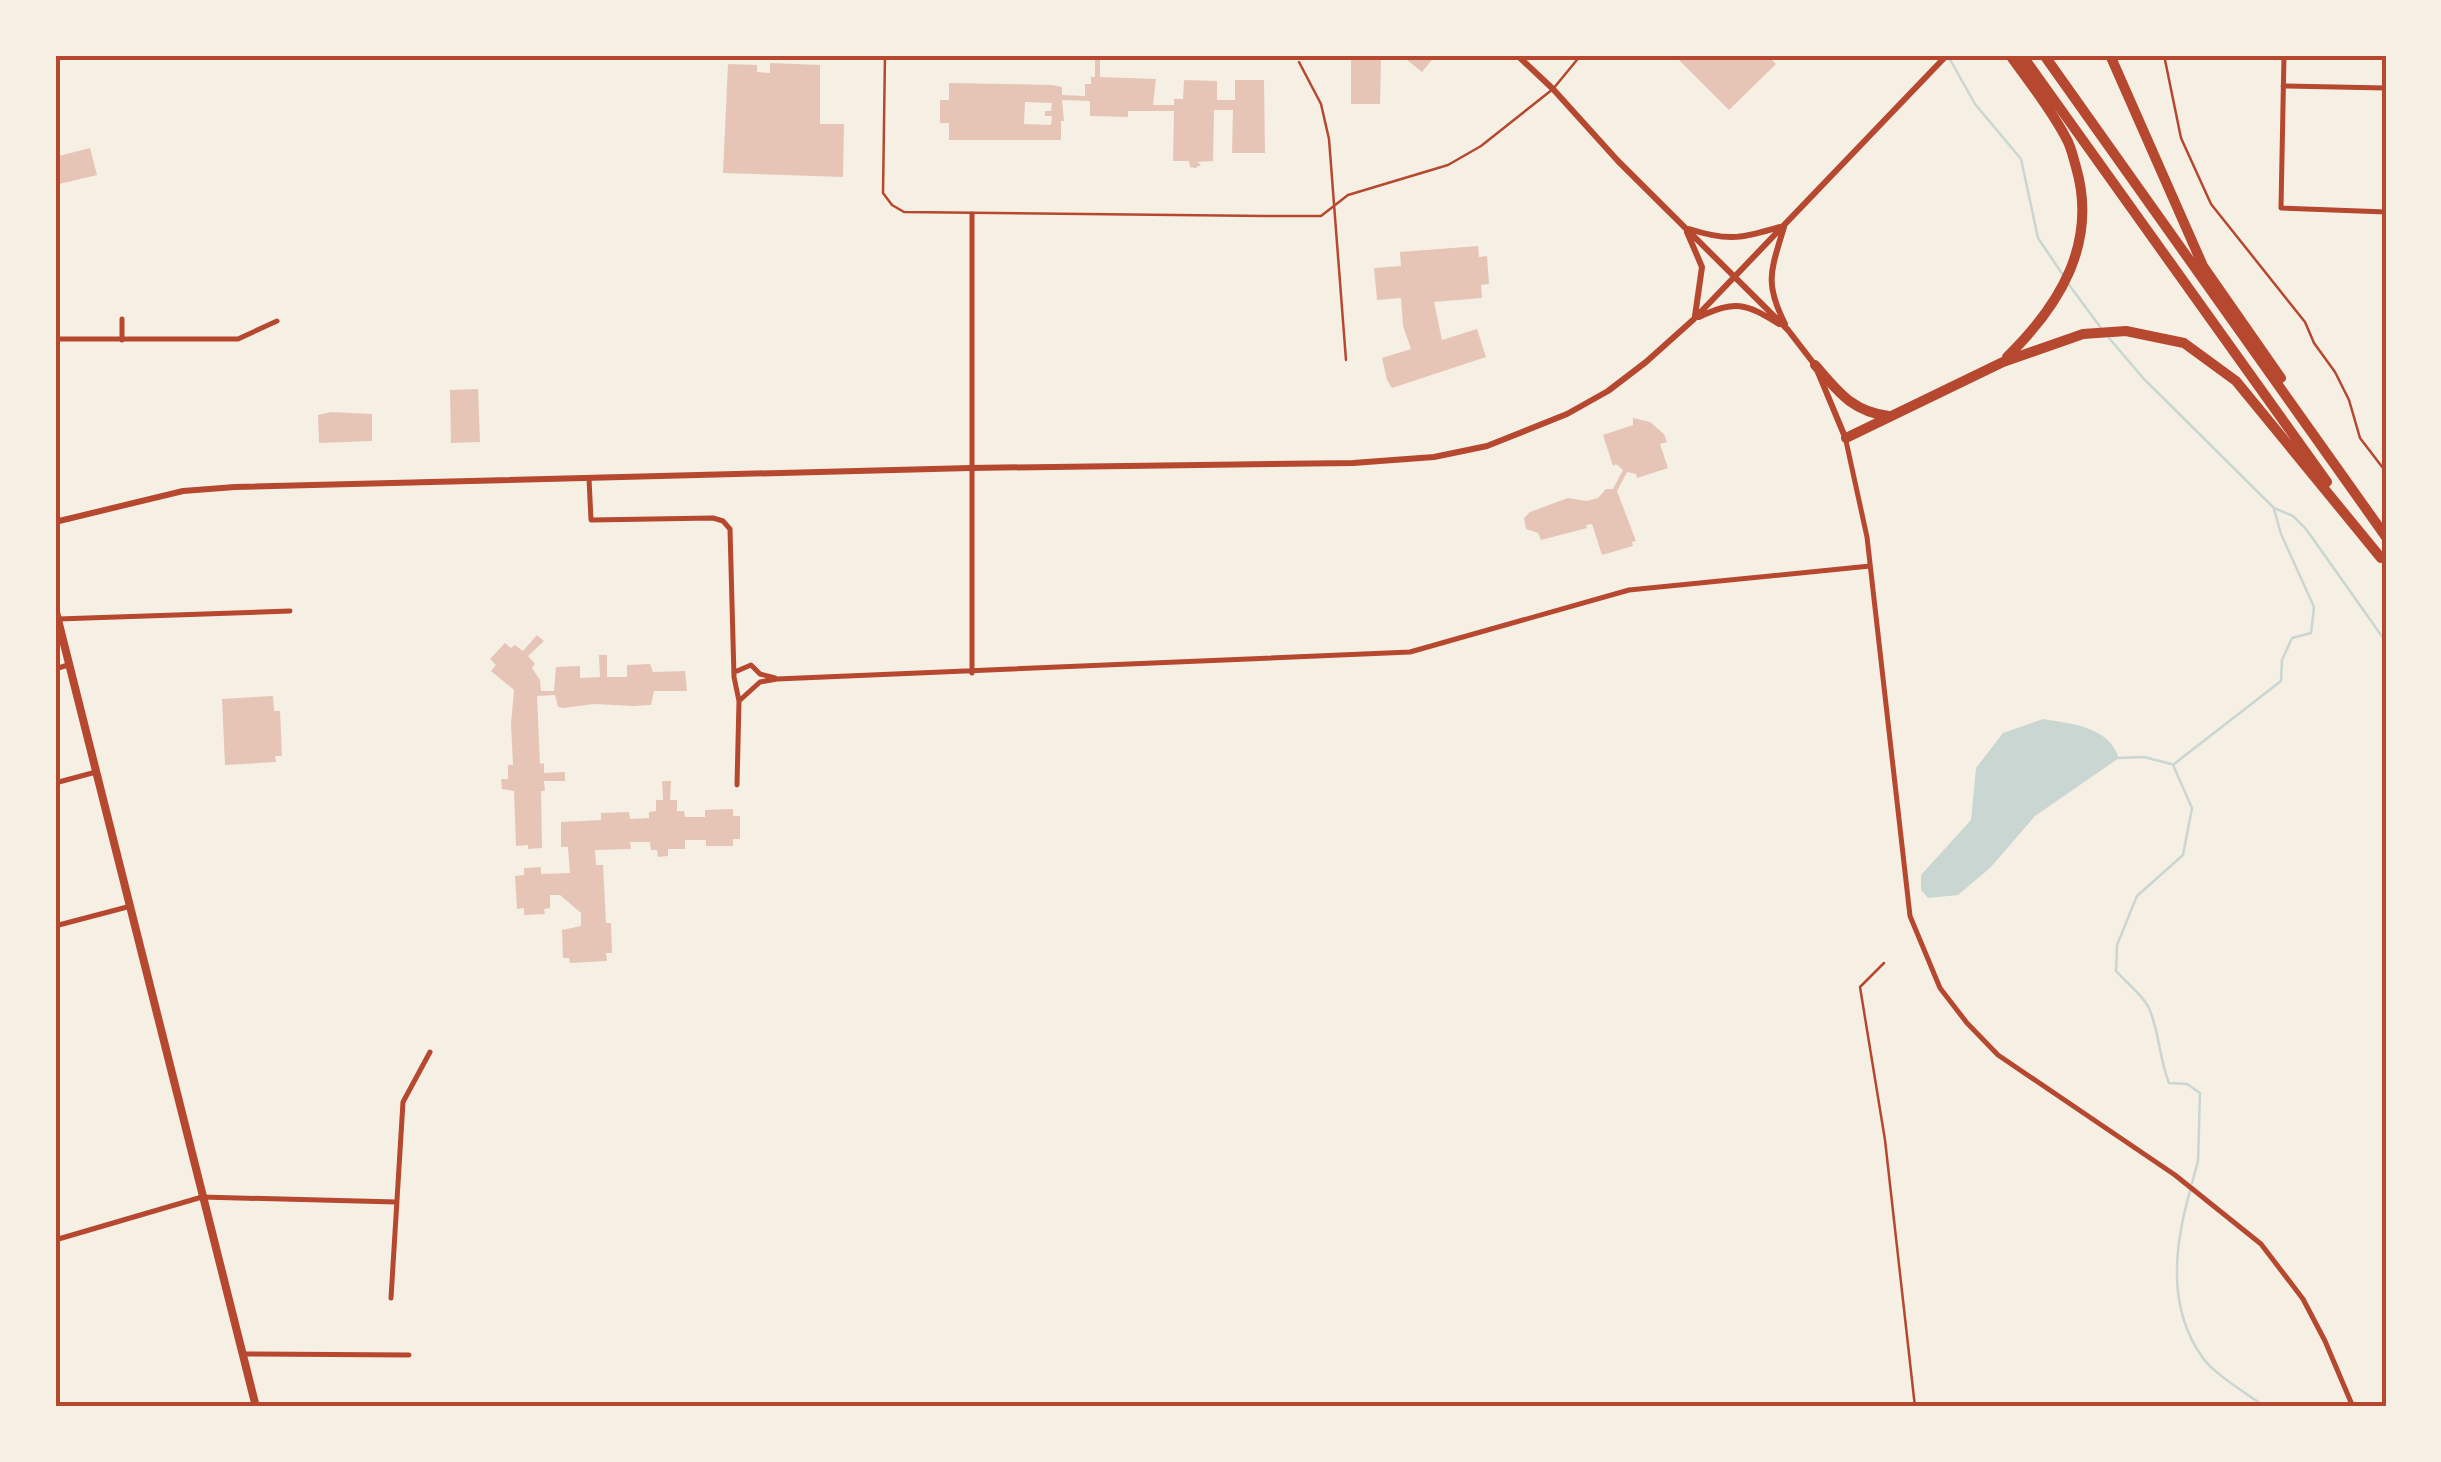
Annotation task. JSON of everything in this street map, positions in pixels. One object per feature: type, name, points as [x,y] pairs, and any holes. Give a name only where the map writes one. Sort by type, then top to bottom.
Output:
[{"type":"highway","points":[[2002,362],[2034,331],[2058,298],[2076,260],[2082,224],[2081,186],[2068,140],[2010,55]]},
{"type":"highway","points":[[2022,55],[2384,561]]},
{"type":"highway","points":[[2044,55],[2386,538]]},
{"type":"highway","points":[[2110,55],[2203,266],[2356,484],[2374,521]]},
{"type":"highway","points":[[1846,438],[2002,362],[2083,334],[2126,331],[2184,342],[2236,380],[2384,561]]},
{"type":"highway","points":[[1815,365],[1850,404],[1868,414],[1890,416]]},
{"type":"main road","points":[[55,608],[256,1407]]},
{"type":"street","points":[[1517,55],[1788,330],[1815,365],[1846,438],[1870,566],[1910,916],[1940,988],[1998,1055],[2175,1175],[2261,1244],[2303,1299],[2353,1407]]},
{"type":"street","points":[[55,522],[200,490],[970,468],[1354,463],[1434,457],[1487,446],[1567,414],[1608,392],[1694,318],[1946,55]]},
{"type":"street","points":[[2284,55],[2281,208],[2386,212]]},
{"type":"street","points":[[2283,86],[2386,88]]},
{"type":"street","points":[[972,214],[972,673]]},
{"type":"street","points":[[1684,227],[1716,238],[1736,239],[1784,226]]},
{"type":"street","points":[[1784,226],[1770,279],[1772,296],[1788,330]]},
{"type":"street","points":[[1684,227],[1702,267],[1694,318]]},
{"type":"street","points":[[1694,318],[1722,306],[1739,304],[1754,308],[1788,330]]},
{"type":"street","points":[[122,320],[122,340]]},
{"type":"street","points":[[55,339],[238,339],[277,321]]},
{"type":"street","points":[[589,478],[591,520],[713,518],[728,525],[732,535],[739,701],[737,785]]},
{"type":"street","points":[[739,701],[760,682],[778,679],[1410,652],[1629,590],[1870,566]]},
{"type":"street","points":[[58,619],[290,610]]},
{"type":"street","points":[[735,661],[778,679]]},
{"type":"street","points":[[55,669],[71,665]]},
{"type":"street","points":[[735,674],[742,666]]},
{"type":"street","points":[[760,674],[760,682]]},
{"type":"street","points":[[738,687],[749,691]]},
{"type":"street","points":[[55,783],[96,772]]},
{"type":"street","points":[[55,926],[131,906]]},
{"type":"street","points":[[391,1298],[403,1102],[430,1052]]},
{"type":"street","points":[[55,1240],[202,1197],[396,1202]]},
{"type":"street","points":[[240,1354],[409,1354]]},
{"type":"lane","points":[[885,55],[883,193],[904,212],[1322,216],[1348,195],[1448,165],[1481,146],[1553,89],[1581,55]]},
{"type":"lane","points":[[1299,62],[1321,104],[1329,139],[1346,360]]},
{"type":"path","points":[[2164,55],[2181,138],[2211,204],[2298,312],[2342,384],[2360,438],[2386,472]]},
{"type":"path","points":[[1884,962],[1860,987],[1885,1140],[1915,1407]]},
{"type":"shaded area","points":[[2043,719],[2098,733],[2114,747],[2119,758],[2035,816],[1990,868],[1958,895],[1928,898],[1921,890],[1921,875],[1971,820],[1976,768],[2003,733]]},
{"type":"building","points":[[1095,55],[1100,55],[1100,77],[1156,79],[1153,105],[1174,105],[1174,99],[1183,99],[1184,80],[1217,81],[1217,100],[1235,100],[1235,80],[1264,80],[1265,153],[1232,153],[1233,110],[1214,110],[1213,161],[1197,162],[1201,165],[1195,168],[1190,167],[1189,161],[1173,161],[1174,111],[1128,111],[1128,117],[1090,116],[1090,101],[1062,100],[1061,140],[949,140],[949,123],[940,123],[940,100],[949,100],[949,83],[1053,85],[1062,87],[1062,95],[1085,96],[1085,84],[1091,84],[1091,77],[1095,77]],"holes":[[[1025,102],[1052,103],[1051,111],[1045,111],[1045,116],[1052,116],[1051,125],[1024,124]]]},
{"type":"building","points":[[1351,55],[1381,55],[1380,104],[1351,104]]},
{"type":"building","points":[[1401,55],[1436,55],[1422,72]]},
{"type":"building","points":[[1674,55],[1767,55],[1776,64],[1729,110]]},
{"type":"building","points":[[770,63],[820,65],[820,124],[844,124],[843,177],[723,173],[728,64],[757,65],[757,72],[770,73]]},
{"type":"building","points":[[90,148],[97,175],[55,185],[55,157]]},
{"type":"building","points":[[1478,246],[1479,257],[1487,256],[1489,284],[1481,285],[1482,298],[1434,302],[1442,340],[1477,329],[1486,357],[1392,388],[1382,358],[1411,349],[1403,326],[1401,298],[1377,300],[1374,268],[1401,266],[1400,252]]},
{"type":"building","points":[[478,389],[480,442],[451,443],[450,390]]},
{"type":"building","points":[[372,414],[372,441],[319,443],[318,415]]},
{"type":"building","points":[[1633,418],[1650,422],[1664,434],[1667,442],[1660,444],[1668,468],[1637,478],[1627,472],[1617,491],[1636,541],[1633,546],[1602,555],[1592,524],[1541,540],[1538,533],[1526,529],[1524,518],[1530,512],[1568,498],[1598,498],[1606,489],[1613,489],[1623,470],[1613,466],[1603,435],[1633,425]]},
{"type":"building","points":[[537,635],[544,641],[528,656],[535,664],[532,668],[540,680],[541,691],[554,691],[556,667],[580,666],[580,678],[600,677],[599,655],[607,655],[607,677],[627,677],[627,665],[650,664],[653,672],[685,671],[687,691],[654,691],[651,705],[633,706],[594,704],[563,708],[558,707],[555,695],[537,696],[540,764],[544,763],[544,773],[565,772],[565,781],[544,781],[542,848],[528,849],[528,845],[516,846],[514,791],[502,789],[501,779],[508,779],[508,765],[513,765],[514,690],[491,671],[496,665],[490,659],[505,643],[523,651]]},
{"type":"building","points":[[273,696],[274,711],[280,711],[282,756],[275,756],[276,762],[225,765],[222,699]]},
{"type":"building","points":[[662,781],[671,781],[670,800],[677,800],[677,811],[684,811],[685,817],[705,817],[705,810],[733,809],[733,816],[740,816],[740,839],[733,839],[733,846],[706,846],[706,840],[685,840],[685,849],[668,849],[668,856],[658,857],[650,842],[630,842],[631,849],[595,850],[596,865],[603,865],[612,953],[606,953],[607,961],[570,963],[569,958],[563,958],[562,930],[581,926],[581,913],[560,895],[550,895],[550,908],[544,909],[545,914],[524,915],[524,908],[517,909],[515,876],[524,875],[524,868],[541,867],[541,874],[570,873],[568,847],[561,847],[561,822],[601,820],[601,813],[629,812],[630,819],[649,818],[649,812],[656,811],[656,800],[663,800]]},
{"type":"waterway","points":[[1948,56],[1975,104],[2021,159],[2038,238],[2063,275]]},
{"type":"waterway","points":[[2067,282],[2101,328]]},
{"type":"waterway","points":[[2109,338],[2143,378],[2274,508],[2293,516],[2306,529],[2386,642]]},
{"type":"waterway","points":[[2174,764],[2281,681],[2282,660],[2292,638],[2311,633],[2314,607],[2274,509]]},
{"type":"waterway","points":[[2119,758],[2144,757],[2171,764]]},
{"type":"waterway","points":[[2173,765],[2192,808],[2183,855],[2137,896],[2117,945],[2116,971],[2148,1006],[2169,1083],[2187,1084],[2200,1093],[2198,1161],[2192,1183]]},
{"type":"waterway","points":[[2190,1191],[2180,1234],[2177,1277],[2184,1319],[2191,1339],[2208,1364],[2265,1407]]}]
